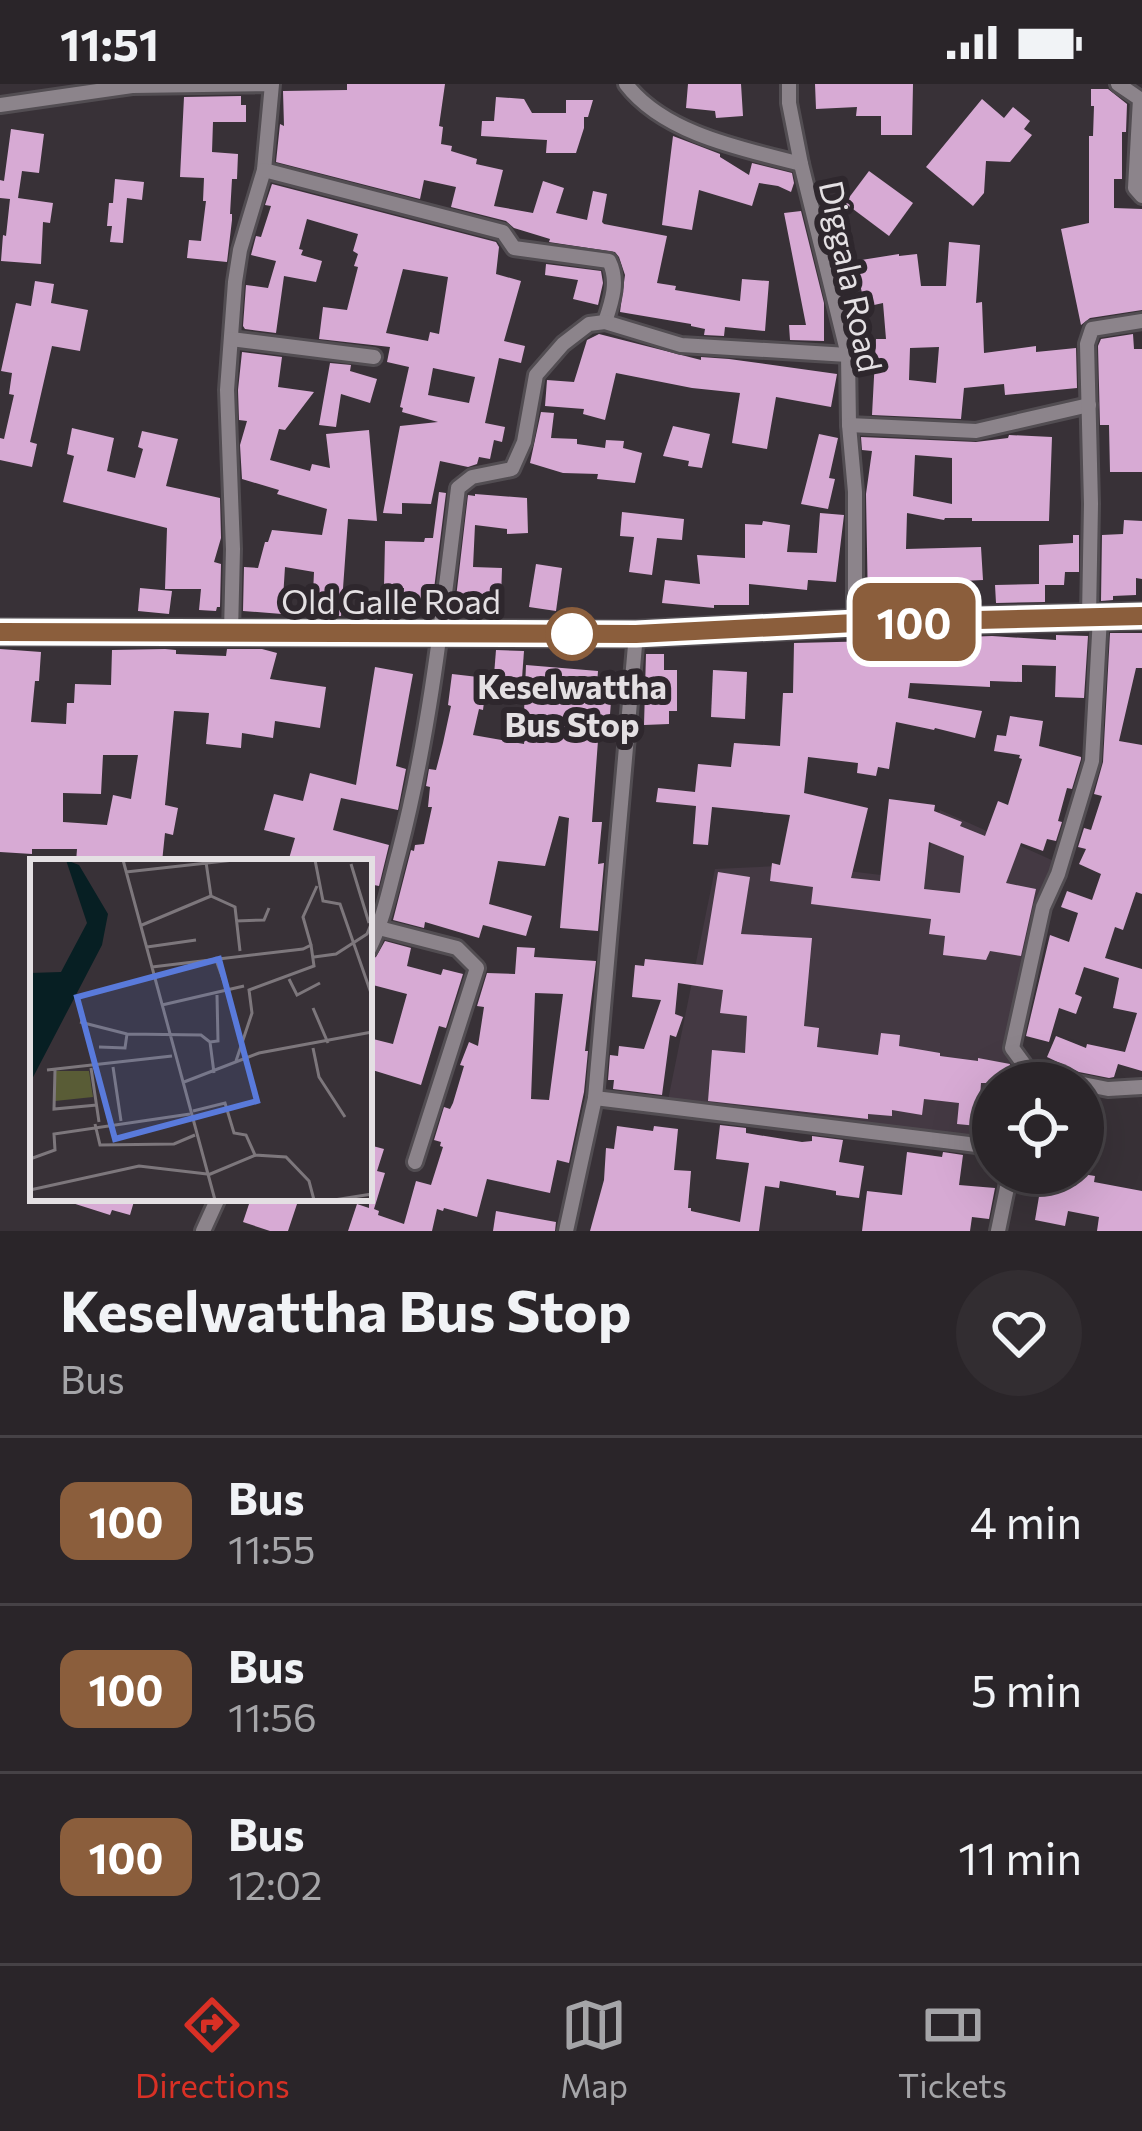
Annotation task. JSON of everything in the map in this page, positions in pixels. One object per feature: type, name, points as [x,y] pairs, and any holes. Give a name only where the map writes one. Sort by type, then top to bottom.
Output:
[{"type":"highway","name":"Old Galle Road","points":[[0,632],[636,634],[1142,616]]},
{"type":"street","points":[[0,105],[133,86],[272,84],[264,170],[235,282],[227,390],[231,632]]},
{"type":"street","points":[[626,84],[645,106],[676,125],[801,164]]},
{"type":"street","name":"Diggala Road","points":[[789,84],[801,164],[848,355],[855,623]]},
{"type":"street","points":[[1118,84],[1141,99],[1135,188],[1142,196]]},
{"type":"street","points":[[264,170],[503,232],[514,248],[609,261],[615,273],[604,322]]},
{"type":"street","points":[[1020,1062],[1012,1048],[1039,920],[1092,761],[1095,617],[1087,344],[1092,329],[1142,321]]},
{"type":"street","points":[[372,943],[413,799],[458,488],[472,478],[512,469],[524,442],[536,375],[563,344],[589,324],[604,322],[681,345],[848,355]]},
{"type":"street","points":[[231,339],[374,357]]},
{"type":"street","points":[[849,424],[976,431],[1089,405]]},
{"type":"street","points":[[566,1231],[595,1098],[636,634]]},
{"type":"street","points":[[379,928],[457,948],[477,968],[415,1162]]},
{"type":"street","points":[[1104,1087],[1142,1087]]},
{"type":"street","points":[[595,1098],[972,1144]]},
{"type":"street","points":[[998,1231],[1006,1194]]},
{"type":"street","points":[[202,1231],[217,1201]]},
{"type":"shaded area","points":[[940,810],[1054,861],[1037,908],[1008,1047],[1011,1062],[972,1062],[972,1137],[668,1100],[715,869],[799,865],[881,875],[927,859]]},
{"type":"building","points":[[347,84],[445,84],[441,144],[477,159],[476,164],[503,170],[494,206],[533,213],[543,181],[564,188],[556,213],[587,220],[593,191],[607,194],[604,224],[667,236],[657,283],[740,301],[742,279],[769,281],[765,331],[725,327],[724,336],[704,335],[705,329],[691,324],[620,312],[625,275],[615,252],[549,242],[506,221],[451,207],[456,187],[424,180],[420,199],[276,162],[280,124],[284,126],[283,91],[347,90]]},
{"type":"building","points":[[688,84],[741,84],[743,116],[716,118],[715,111],[686,108]]},
{"type":"building","points":[[815,84],[913,84],[912,135],[881,135],[881,116],[856,116],[857,107],[816,109]]},
{"type":"building","points":[[1091,89],[1108,89],[1127,104],[1122,179],[1114,179],[1114,208],[1142,209],[1142,310],[1090,318],[1081,325],[1061,229],[1089,223]]},
{"type":"building","points":[[241,96],[246,122],[213,122],[212,152],[238,154],[227,262],[187,258],[189,240],[201,241],[206,201],[204,178],[180,177],[184,97]]},
{"type":"building","points":[[496,97],[524,99],[532,113],[566,113],[566,100],[593,100],[576,153],[546,153],[547,140],[481,136],[482,121],[494,121]]},
{"type":"building","points":[[982,99],[1004,118],[1013,107],[1030,121],[1024,129],[1032,135],[1010,162],[986,161],[984,193],[973,206],[926,167]]},
{"type":"building","points":[[11,129],[44,134],[39,173],[22,171],[18,198],[53,203],[50,223],[43,222],[41,264],[1,261],[10,199],[0,198],[0,180],[4,181]]},
{"type":"building","points":[[673,136],[720,154],[749,175],[752,163],[792,173],[791,192],[759,183],[752,206],[699,190],[692,230],[662,225]]},
{"type":"building","points":[[869,171],[913,203],[889,236],[845,203]]},
{"type":"building","points":[[115,179],[144,182],[142,200],[127,198],[123,243],[110,242],[112,226],[107,226]]},
{"type":"building","points":[[272,184],[496,242],[496,274],[521,281],[504,341],[525,346],[521,363],[499,358],[485,423],[505,427],[502,442],[494,440],[490,459],[479,457],[477,464],[468,467],[440,461],[431,504],[402,503],[402,514],[383,513],[400,426],[438,422],[402,412],[409,367],[387,362],[390,347],[319,339],[323,307],[347,310],[358,267],[354,266],[358,254],[353,251],[358,234],[307,219],[299,249],[301,255],[322,261],[316,282],[284,276],[276,333],[243,326],[246,285],[268,288],[276,261],[251,255],[271,206],[265,205]],"holes":[[[403,269],[448,277],[439,334],[430,332],[428,341],[386,333]],[[433,368],[475,377],[469,403],[428,395]]]},
{"type":"building","points":[[801,211],[824,303],[824,341],[790,340],[789,325],[806,325],[784,213]]},
{"type":"building","points":[[949,242],[980,245],[976,303],[982,302],[984,353],[1036,346],[1036,352],[1076,348],[1077,388],[1005,395],[1004,384],[964,388],[961,419],[872,415],[876,339],[886,339],[883,303],[865,307],[855,261],[917,254],[921,286],[946,286]],"holes":[[[939,347],[936,383],[909,380],[910,348]]]},
{"type":"building","points":[[546,264],[601,271],[598,305],[573,299],[578,280],[545,275]]},
{"type":"building","points":[[35,281],[54,284],[51,303],[88,310],[80,351],[52,346],[30,442],[37,444],[32,467],[0,460],[0,438],[4,439],[14,395],[9,394],[12,373],[1,371],[16,303],[31,306]]},
{"type":"building","points":[[599,334],[701,360],[729,359],[837,374],[831,407],[776,397],[767,449],[732,443],[740,393],[616,373],[605,420],[583,414],[584,409],[545,406],[547,380],[574,382],[587,340]]},
{"type":"building","points":[[1133,334],[1134,349],[1142,349],[1142,472],[1110,472],[1109,425],[1100,425],[1098,346],[1101,339]]},
{"type":"building","points":[[242,352],[282,357],[278,387],[314,392],[285,430],[279,429],[270,460],[310,471],[312,464],[330,468],[326,434],[369,430],[377,521],[348,519],[341,616],[312,615],[314,572],[285,567],[282,614],[243,611],[244,567],[258,568],[272,530],[322,535],[327,509],[242,479],[240,445],[247,421],[239,420]]},
{"type":"building","points":[[330,363],[351,365],[350,371],[377,379],[370,403],[341,394],[336,427],[319,425]]},
{"type":"building","points":[[541,412],[554,413],[551,438],[577,439],[577,444],[605,448],[606,440],[624,441],[623,448],[642,453],[635,483],[597,479],[598,474],[563,473],[530,463]]},
{"type":"building","points":[[673,426],[710,434],[702,468],[663,456]]},
{"type":"building","points":[[72,428],[114,438],[107,471],[135,478],[143,449],[138,447],[142,431],[178,439],[166,486],[220,498],[221,538],[214,562],[221,564],[220,607],[216,611],[199,610],[201,589],[165,589],[167,528],[63,502],[74,456],[67,454]]},
{"type":"building","points":[[819,434],[838,438],[828,509],[801,504]]},
{"type":"building","points":[[861,437],[976,442],[1052,437],[1049,521],[944,520],[907,513],[906,549],[981,547],[983,580],[919,583],[920,605],[868,606],[866,494],[872,451],[862,450]],"holes":[[[915,455],[952,458],[952,504],[913,496]]]},
{"type":"building","points":[[439,492],[446,493],[431,613],[403,615],[404,588],[384,587],[385,541],[433,538]]},
{"type":"building","points":[[468,495],[527,498],[528,533],[507,534],[507,529],[475,525],[473,567],[502,568],[501,599],[472,599],[471,616],[454,615]]},
{"type":"building","points":[[622,512],[684,519],[682,540],[657,538],[652,575],[629,572],[634,537],[620,536]]},
{"type":"building","points":[[820,513],[844,515],[836,582],[808,580],[807,590],[749,584],[749,605],[714,608],[662,603],[665,580],[700,584],[697,555],[745,558],[745,524],[790,525],[787,552],[817,553]]},
{"type":"building","points":[[1124,520],[1142,521],[1142,579],[1136,578],[1136,595],[1101,601],[1102,535],[1123,534]]},
{"type":"building","points":[[1073,535],[1079,535],[1079,572],[1065,572],[1064,585],[1045,585],[1045,602],[996,603],[995,585],[1039,584],[1039,545],[1073,543]]},
{"type":"building","points":[[536,564],[562,568],[556,611],[529,607]]},
{"type":"building","points":[[140,588],[172,591],[169,614],[138,611]]},
{"type":"building","points":[[1110,633],[1142,633],[1142,668],[1136,668],[1119,741],[1142,745],[1142,894],[1136,892],[1123,930],[1115,927],[1105,958],[1142,969],[1142,1071],[1118,1064],[1114,1077],[1109,1078],[1104,1077],[1104,1062],[1058,1062],[1047,1057],[1056,1036],[1086,1048],[1087,1044],[1125,1052],[1137,1013],[1113,1008],[1119,978],[1084,967],[1075,994],[1082,997],[1076,1014],[1059,1008],[1049,1042],[1026,1036],[1050,935],[1069,942],[1078,913],[1061,907],[1067,891],[1092,900],[1101,874],[1079,864],[1086,849],[1078,847],[1084,828],[1091,830],[1102,796],[1094,794],[1103,762]]},
{"type":"building","points":[[1056,635],[1088,636],[1084,698],[1055,697],[1056,666],[1022,665],[1022,682],[990,681],[990,687],[910,683],[908,698],[982,711],[975,738],[896,722],[889,769],[878,767],[876,776],[857,773],[858,763],[808,757],[804,793],[868,808],[851,878],[880,881],[889,799],[935,805],[934,811],[985,836],[998,801],[1008,805],[1022,759],[994,751],[997,735],[1006,736],[1010,716],[1043,721],[1039,746],[1081,759],[1072,789],[1067,788],[1056,841],[1047,839],[1043,851],[1021,843],[1006,883],[1036,889],[1021,956],[990,951],[986,960],[943,955],[945,936],[929,934],[931,919],[811,904],[813,887],[770,881],[772,863],[780,865],[790,815],[712,807],[708,845],[693,844],[696,806],[656,802],[658,788],[695,792],[698,764],[731,767],[734,743],[780,746],[783,693],[793,693],[794,643],[879,641],[879,659],[907,661],[906,646],[937,644],[937,638],[1056,640]],"holes":[[[929,842],[964,856],[960,893],[924,889]]]},
{"type":"building","points":[[0,649],[41,652],[31,722],[66,724],[67,703],[74,703],[75,684],[111,685],[112,650],[165,649],[176,650],[176,654],[226,656],[227,649],[262,649],[277,653],[270,679],[326,687],[320,728],[275,721],[273,738],[242,733],[241,748],[206,744],[209,713],[174,711],[165,805],[178,808],[173,835],[165,833],[162,859],[76,859],[77,849],[32,849],[32,854],[0,852]],"holes":[[[103,755],[138,755],[131,799],[113,795],[107,825],[63,822],[63,793],[101,794]]]},
{"type":"building","points":[[496,650],[524,651],[522,678],[494,675]]},
{"type":"building","points":[[646,654],[664,654],[664,670],[677,670],[677,711],[669,711],[669,724],[644,725]]},
{"type":"building","points":[[526,665],[598,671],[596,700],[611,701],[609,728],[599,727],[592,822],[602,822],[598,931],[560,928],[569,818],[559,816],[545,866],[498,861],[489,904],[532,916],[526,936],[483,925],[479,938],[425,922],[424,928],[393,920],[411,850],[424,844],[432,807],[428,807],[430,787],[426,786],[443,743],[452,674],[487,678],[483,710],[479,709],[473,735],[524,744]]},
{"type":"building","points":[[375,667],[413,674],[396,766],[406,769],[398,810],[341,798],[333,830],[389,845],[379,886],[372,885],[372,859],[289,859],[295,838],[264,830],[274,794],[303,801],[310,773],[356,785]]},
{"type":"building","points":[[713,670],[747,672],[745,719],[711,717]]},
{"type":"building","points":[[718,872],[750,877],[741,934],[812,938],[804,1026],[819,1028],[817,1047],[878,1055],[881,1033],[900,1035],[899,1046],[999,1062],[972,1062],[972,1125],[957,1124],[959,1103],[924,1099],[922,1115],[892,1110],[892,1116],[868,1114],[868,1119],[708,1101],[712,1050],[745,1053],[747,1016],[720,1013],[723,990],[678,983],[675,1014],[683,1017],[676,1037],[670,1035],[662,1095],[613,1089],[614,1080],[608,1080],[610,1055],[618,1056],[619,1046],[644,1049],[661,1000],[632,997],[635,965],[644,966],[645,959],[703,965]]},
{"type":"building","points":[[385,941],[411,948],[407,966],[441,975],[443,969],[463,974],[446,1028],[439,1026],[421,1085],[372,1070],[372,1039],[393,1044],[407,994],[372,985],[372,959]]},
{"type":"building","points":[[517,947],[535,948],[534,957],[596,961],[584,1092],[569,1163],[557,1160],[550,1193],[487,1179],[477,1217],[437,1209],[432,1231],[348,1231],[357,1204],[369,1208],[372,1201],[372,1146],[384,1149],[377,1171],[385,1173],[374,1209],[378,1215],[404,1224],[416,1181],[431,1185],[443,1147],[434,1140],[444,1107],[450,1109],[453,1103],[469,1042],[478,1046],[484,1007],[477,1006],[487,973],[515,974]],"holes":[[[535,993],[563,994],[549,1100],[531,1099]]]},
{"type":"building","points":[[720,1125],[802,1142],[812,1141],[812,1136],[843,1140],[839,1162],[864,1166],[859,1198],[780,1181],[779,1188],[765,1186],[759,1231],[590,1231],[604,1180],[606,1148],[614,1149],[617,1126],[678,1129],[674,1170],[691,1171],[688,1208],[740,1222],[749,1163],[716,1159]]},
{"type":"building","points":[[907,1152],[963,1155],[959,1185],[972,1186],[972,1194],[994,1194],[989,1219],[972,1217],[970,1231],[862,1231],[867,1191],[902,1195]]},
{"type":"building","points":[[1104,1184],[1142,1191],[1142,1231],[1097,1231],[1099,1217],[1068,1211],[1065,1226],[1035,1220],[1039,1194],[1104,1194]]},
{"type":"building","points":[[66,1201],[134,1201],[130,1215],[112,1210],[110,1215]]},
{"type":"building","points":[[250,1201],[298,1201],[288,1231],[243,1222]]},
{"type":"building","points":[[496,1211],[556,1222],[555,1231],[493,1231]]},
{"type":"bus line","name":"100","points":[[0,632],[636,634],[1142,616]]},
{"type":"place","name":"Keselwattha Bus Stop","points":[[572,634]]}]
